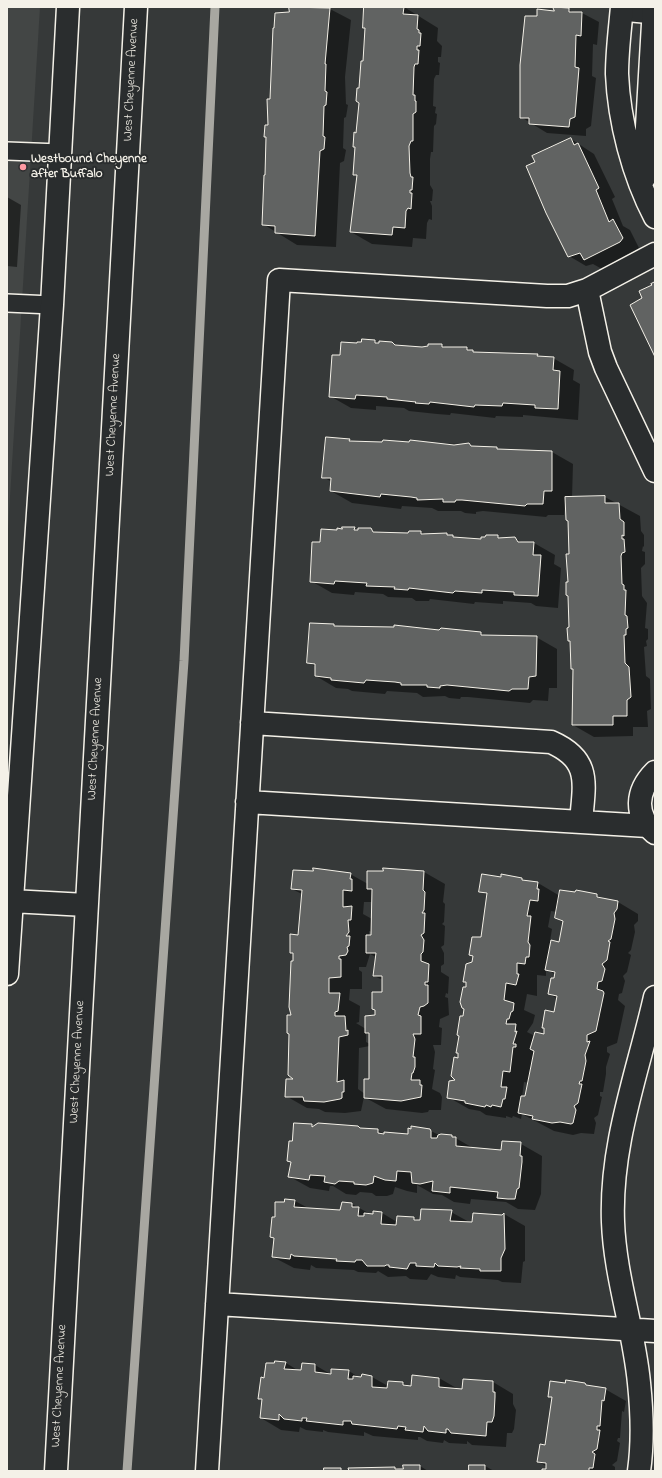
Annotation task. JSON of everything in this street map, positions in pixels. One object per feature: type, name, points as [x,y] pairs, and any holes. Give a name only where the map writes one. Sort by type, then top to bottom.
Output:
[{"type":"street","points":[[7,974],[9,900],[52,305],[68,7]]},
{"type":"street","name":"West Cheyenne Avenue","points":[[56,1471],[136,7]]},
{"type":"street","points":[[622,10],[617,73],[621,118],[644,196],[655,217]]},
{"type":"street","points":[[644,196],[654,11]]},
{"type":"street","points":[[207,1471],[279,280],[568,296],[587,290],[655,254]]},
{"type":"street","points":[[587,290],[600,352],[606,368],[655,471]]},
{"type":"street","points":[[252,723],[551,742],[567,749],[576,760],[583,773],[584,788],[581,822]]},
{"type":"street","points":[[651,830],[641,813],[640,798],[644,784],[655,772]]},
{"type":"street","points":[[247,802],[581,822],[651,830]]},
{"type":"street","points":[[9,900],[86,905]]},
{"type":"street","points":[[639,1471],[641,1455],[639,1383],[616,1257],[613,1223],[613,1188],[617,1152],[623,1119],[645,1040],[655,997]]},
{"type":"street","points":[[217,1304],[655,1330]]},
{"type":"street","points":[[639,1383],[655,1406]]},
{"type":"lane","points":[[622,10],[654,11]]},
{"type":"lane","points":[[7,151],[60,153]]},
{"type":"lane","points":[[7,304],[52,305]]},
{"type":"shaded area","points":[[7,7],[40,7],[7,546]]},
{"type":"building","points":[[289,7],[330,8],[325,64],[325,91],[327,92],[326,105],[324,106],[323,136],[325,137],[324,149],[320,151],[315,236],[275,233],[275,226],[262,225],[266,137],[264,137],[265,125],[268,125],[267,99],[270,99],[273,28],[275,13],[289,12]]},
{"type":"building","points":[[364,7],[404,7],[403,14],[418,15],[417,29],[419,30],[419,33],[421,33],[420,46],[417,46],[417,50],[419,50],[418,64],[415,64],[414,67],[413,95],[415,95],[416,112],[413,114],[413,141],[411,141],[409,146],[410,173],[411,177],[413,177],[412,190],[410,190],[410,193],[412,193],[411,209],[408,208],[406,211],[405,228],[393,227],[392,235],[350,232],[357,175],[353,175],[355,147],[353,147],[359,103],[356,101],[357,88],[359,88],[361,61],[363,61],[365,28],[363,28]]},
{"type":"building","points":[[553,7],[569,8],[569,12],[582,12],[581,36],[576,35],[575,67],[579,68],[575,117],[570,119],[569,127],[529,124],[529,118],[520,118],[520,65],[525,16],[537,16],[537,9],[554,11]]},
{"type":"building","points":[[571,138],[574,145],[578,143],[599,188],[596,190],[609,222],[613,219],[623,238],[620,242],[584,260],[580,253],[568,257],[546,213],[526,166],[535,162],[532,156]]},
{"type":"building","points":[[655,282],[655,357],[630,305],[642,298],[639,291]]},
{"type":"building","points":[[362,339],[375,340],[375,343],[379,343],[379,341],[392,342],[395,345],[422,347],[428,346],[428,344],[442,344],[442,347],[467,347],[467,350],[473,350],[473,352],[538,354],[537,356],[554,357],[553,370],[560,371],[558,409],[535,408],[535,405],[503,403],[502,406],[475,405],[474,407],[430,402],[429,404],[387,399],[387,397],[356,395],[355,399],[329,397],[332,355],[340,355],[341,342],[357,343],[361,342]]},
{"type":"building","points":[[326,437],[350,439],[349,441],[382,442],[383,440],[409,442],[410,440],[454,445],[469,443],[471,446],[497,447],[497,449],[552,451],[552,491],[544,491],[543,504],[527,504],[525,506],[462,500],[456,500],[455,502],[443,502],[443,499],[417,500],[417,498],[411,497],[381,494],[380,497],[330,491],[331,478],[322,478]]},
{"type":"building","points":[[605,496],[605,503],[619,503],[620,519],[624,522],[624,536],[622,535],[622,539],[624,539],[625,552],[622,553],[621,556],[622,584],[624,585],[624,590],[626,590],[625,615],[627,616],[628,628],[626,629],[626,635],[624,635],[625,663],[629,667],[631,697],[627,700],[627,716],[613,716],[613,725],[572,725],[573,669],[571,669],[570,641],[568,641],[567,628],[569,627],[568,596],[566,595],[566,582],[568,582],[566,554],[569,554],[568,521],[566,520],[565,497]]},
{"type":"building","points":[[342,527],[355,527],[354,530],[358,530],[358,528],[371,528],[373,532],[408,533],[409,531],[421,531],[421,534],[447,533],[447,535],[453,535],[453,537],[481,539],[481,537],[485,537],[486,535],[498,535],[498,538],[515,537],[518,542],[534,542],[533,555],[541,555],[538,596],[514,595],[514,592],[482,590],[482,593],[455,591],[453,593],[409,588],[408,590],[394,589],[395,587],[366,586],[367,583],[335,581],[334,584],[310,582],[312,542],[320,542],[321,529],[337,530],[337,528],[342,529]]},
{"type":"building","points":[[310,623],[334,624],[334,626],[394,627],[394,625],[439,630],[441,628],[481,632],[481,635],[537,636],[536,676],[529,677],[528,689],[512,689],[509,691],[447,685],[440,686],[440,688],[427,687],[427,685],[401,685],[401,683],[395,682],[366,680],[364,683],[331,680],[331,678],[315,676],[315,664],[307,663]]},
{"type":"building","points":[[313,868],[351,873],[350,879],[352,879],[352,891],[343,890],[343,907],[352,906],[351,920],[348,920],[349,932],[346,936],[350,936],[349,946],[347,947],[348,951],[346,955],[339,956],[339,959],[341,959],[341,977],[329,978],[329,993],[340,993],[338,1011],[335,1012],[335,1016],[345,1016],[346,1031],[348,1030],[348,1035],[339,1037],[337,1082],[344,1080],[344,1092],[342,1092],[342,1098],[340,1099],[324,1102],[304,1101],[303,1097],[285,1097],[286,1079],[293,1079],[288,1075],[289,1034],[287,1033],[287,1015],[291,1015],[289,1007],[291,961],[293,961],[293,953],[290,953],[290,934],[298,935],[302,890],[291,889],[293,870],[313,871]]},
{"type":"building","points":[[383,868],[424,871],[423,890],[425,892],[424,910],[422,913],[425,913],[424,933],[421,935],[424,940],[421,961],[429,964],[428,982],[425,982],[425,985],[428,985],[428,1003],[420,1007],[418,1015],[421,1016],[421,1034],[413,1034],[415,1039],[413,1057],[415,1057],[415,1067],[411,1080],[420,1080],[420,1085],[422,1085],[421,1097],[401,1101],[364,1098],[364,1079],[369,1079],[369,1033],[365,1033],[365,1016],[375,1015],[375,1010],[372,1009],[372,992],[382,992],[382,976],[373,976],[376,953],[366,953],[366,935],[371,935],[372,889],[367,889],[367,871],[383,871]]},
{"type":"building","points":[[482,874],[501,877],[501,874],[522,878],[522,880],[538,882],[537,889],[539,889],[538,901],[530,900],[527,916],[531,916],[528,942],[530,945],[529,957],[526,957],[525,964],[517,963],[517,974],[519,974],[516,985],[506,983],[504,1000],[514,1003],[513,1011],[511,1012],[509,1019],[507,1019],[506,1024],[516,1024],[515,1032],[517,1031],[513,1044],[516,1044],[516,1047],[513,1047],[510,1072],[503,1071],[501,1087],[507,1087],[505,1099],[503,1099],[501,1107],[492,1105],[491,1107],[486,1105],[485,1107],[465,1103],[465,1101],[447,1098],[449,1081],[455,1080],[451,1076],[454,1057],[458,1058],[458,1053],[456,1053],[459,1036],[457,1035],[460,1016],[463,1016],[464,1009],[462,1008],[460,1002],[463,987],[466,987],[466,982],[463,982],[466,964],[472,962],[473,956],[469,955],[472,937],[481,937],[487,893],[479,892]]},
{"type":"building","points":[[560,890],[575,892],[576,890],[597,894],[597,897],[618,901],[617,909],[614,913],[615,919],[611,939],[608,941],[610,942],[607,960],[602,964],[605,969],[602,981],[598,982],[597,989],[603,991],[604,993],[596,1031],[587,1035],[587,1042],[590,1041],[585,1055],[586,1061],[582,1081],[580,1081],[579,1084],[582,1084],[578,1103],[574,1106],[576,1110],[573,1123],[571,1124],[560,1122],[552,1123],[532,1119],[533,1116],[518,1113],[521,1096],[525,1096],[534,1051],[530,1049],[535,1032],[544,1034],[544,1028],[542,1028],[545,1010],[554,1012],[557,996],[548,994],[551,978],[554,978],[555,972],[545,970],[551,940],[559,942],[563,921],[555,918]]},
{"type":"building","points":[[294,1123],[312,1124],[312,1127],[318,1123],[358,1126],[360,1128],[378,1129],[378,1133],[384,1134],[384,1132],[408,1134],[408,1128],[411,1129],[411,1126],[430,1129],[431,1138],[437,1138],[438,1135],[441,1134],[452,1135],[452,1137],[456,1137],[456,1146],[501,1150],[502,1141],[521,1142],[520,1156],[522,1156],[522,1162],[519,1188],[517,1189],[515,1199],[508,1199],[497,1198],[498,1192],[450,1187],[450,1193],[432,1191],[433,1181],[420,1184],[412,1183],[411,1172],[397,1171],[396,1181],[385,1180],[374,1176],[373,1183],[366,1185],[354,1184],[354,1182],[339,1181],[335,1184],[324,1182],[325,1176],[310,1175],[309,1180],[288,1177],[291,1162],[287,1161],[289,1141],[292,1141]]},
{"type":"building","points":[[285,1199],[295,1200],[294,1207],[340,1210],[342,1202],[352,1203],[352,1207],[359,1207],[358,1216],[364,1216],[364,1213],[373,1214],[373,1211],[382,1212],[381,1224],[396,1225],[397,1216],[414,1217],[414,1220],[420,1220],[421,1209],[452,1210],[450,1221],[472,1222],[473,1213],[502,1215],[504,1213],[505,1249],[501,1258],[501,1271],[480,1271],[480,1269],[460,1268],[461,1266],[438,1266],[435,1263],[434,1267],[416,1266],[416,1263],[410,1263],[407,1269],[389,1267],[389,1265],[367,1266],[362,1260],[356,1260],[355,1262],[336,1261],[337,1259],[294,1256],[291,1254],[290,1259],[272,1257],[274,1238],[270,1237],[272,1217],[275,1217],[275,1202],[284,1202]]},
{"type":"building","points":[[275,1361],[286,1362],[284,1369],[301,1370],[302,1363],[315,1364],[315,1372],[331,1374],[331,1369],[349,1370],[348,1379],[353,1379],[353,1376],[361,1377],[362,1374],[372,1376],[372,1387],[387,1388],[388,1381],[403,1382],[403,1385],[411,1386],[412,1375],[439,1378],[439,1387],[462,1389],[463,1379],[493,1381],[493,1392],[495,1392],[494,1416],[492,1422],[487,1422],[486,1436],[451,1433],[448,1429],[446,1429],[446,1433],[428,1431],[424,1426],[423,1432],[405,1430],[406,1427],[398,1426],[397,1429],[352,1424],[351,1421],[343,1421],[343,1425],[306,1421],[307,1418],[302,1418],[302,1421],[284,1419],[279,1414],[279,1420],[260,1418],[262,1399],[258,1399],[261,1377],[264,1378],[266,1363],[274,1363]]},
{"type":"building","points":[[566,1380],[606,1388],[604,1401],[602,1400],[600,1426],[597,1426],[597,1430],[600,1430],[597,1449],[592,1452],[595,1454],[593,1468],[589,1468],[589,1471],[542,1471],[542,1469],[546,1469],[546,1463],[537,1462],[540,1444],[545,1445],[552,1397],[548,1397],[550,1381],[565,1383]]},
{"type":"building","points":[[403,1465],[420,1465],[420,1471],[349,1471],[348,1468],[395,1467],[395,1469],[403,1469]]},
{"type":"building","points":[[469,1465],[485,1465],[485,1471],[469,1471]]},
{"type":"building","points":[[324,1468],[341,1468],[341,1471],[324,1471]]},
{"type":"waterway","points":[[127,1471],[184,661],[215,7]]},
{"type":"place","name":"Westbound Cheyenne after Buffalo","points":[[23,167]]}]
